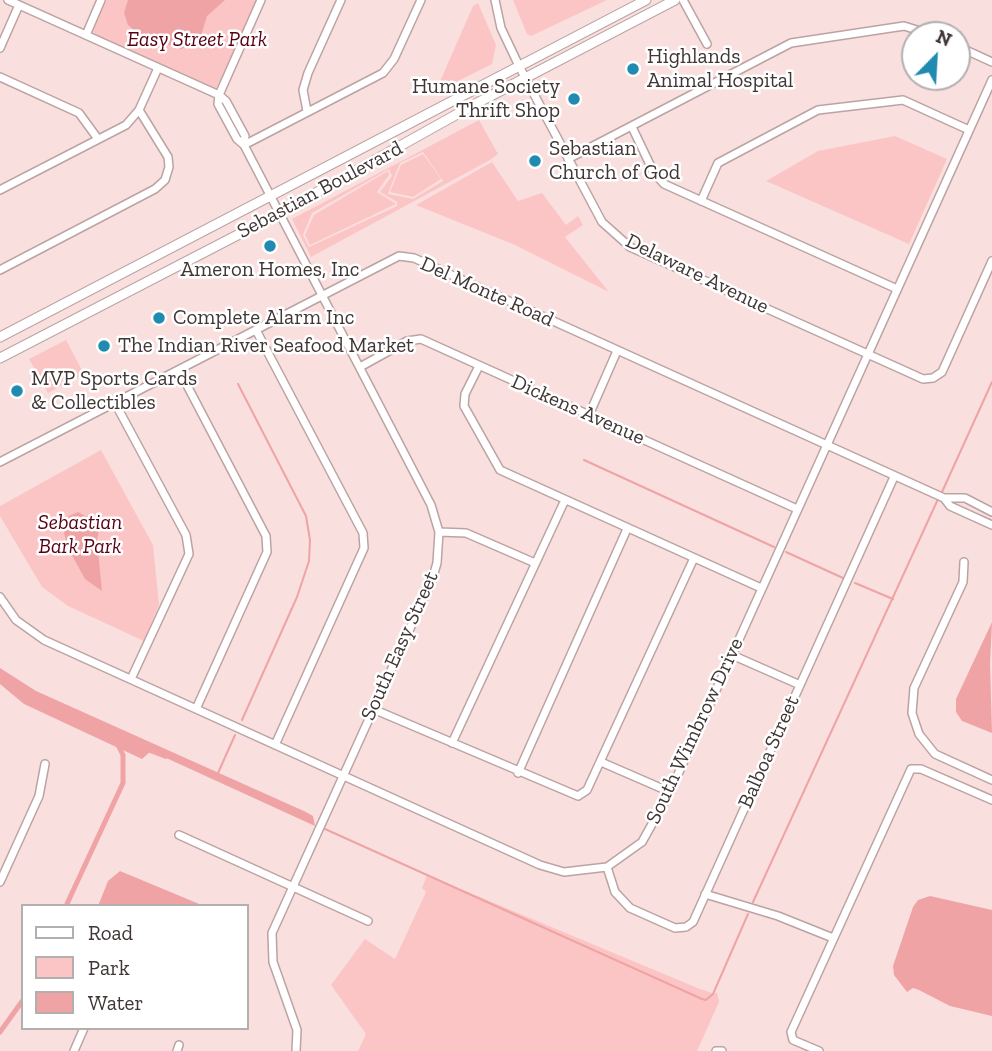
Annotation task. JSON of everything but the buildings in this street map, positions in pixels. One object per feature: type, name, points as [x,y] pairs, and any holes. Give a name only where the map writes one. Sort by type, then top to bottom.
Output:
[{"type":"main road","name":"Sebastian Boulevard","points":[[0,337],[646,0]]},
{"type":"main road","name":"Sebastian Boulevard","points":[[0,358],[280,214],[525,78],[676,0]]},
{"type":"street","points":[[8,0],[219,95],[261,0]]},
{"type":"street","points":[[86,35],[101,0]]},
{"type":"street","points":[[307,111],[303,90],[307,73],[341,0]]},
{"type":"street","points":[[244,145],[383,73],[394,60],[421,0]]},
{"type":"street","name":"Delaware Avenue","points":[[495,0],[501,28],[519,66],[602,222],[630,247],[923,379],[933,378],[942,372],[992,261]]},
{"type":"street","points":[[683,0],[706,44]]},
{"type":"street","points":[[0,48],[19,5]]},
{"type":"street","points":[[568,159],[802,40],[901,26]]},
{"type":"street","points":[[971,52],[992,62]]},
{"type":"street","points":[[0,190],[126,125],[139,110],[158,68]]},
{"type":"street","points":[[0,78],[79,113],[98,139]]},
{"type":"street","name":"South Wimbrow Drive","points":[[0,597],[16,620],[44,640],[540,865],[564,872],[607,867],[642,842],[670,792],[992,80]]},
{"type":"street","name":"South Easy Street","points":[[219,95],[218,104],[237,139],[244,145],[431,505],[439,532],[437,564],[432,580],[272,933],[271,948],[297,1030],[296,1051]]},
{"type":"street","points":[[701,201],[718,163],[818,110],[903,100],[969,130]]},
{"type":"street","points":[[0,270],[155,189],[165,180],[169,167],[168,157],[144,112],[139,110]]},
{"type":"street","points":[[632,127],[654,173],[664,184],[897,289]]},
{"type":"street","name":"Del Monte Road","points":[[0,462],[399,256],[414,258],[944,498]]},
{"type":"street","points":[[256,330],[363,533],[364,548],[275,746]]},
{"type":"street","name":"Dickens Avenue","points":[[360,367],[407,341],[421,339],[797,509]]},
{"type":"street","points":[[589,415],[617,351]]},
{"type":"street","points":[[479,366],[465,394],[464,406],[495,463],[506,473],[761,589]]},
{"type":"street","points":[[179,370],[266,536],[267,552],[196,709]]},
{"type":"street","points":[[115,403],[186,535],[189,554],[131,679]]},
{"type":"street","name":"Balboa Street","points":[[607,867],[615,892],[630,908],[675,928],[686,927],[692,922],[894,477]]},
{"type":"street","points":[[992,512],[954,496],[944,498],[950,506],[992,525]]},
{"type":"street","points":[[452,743],[565,500]]},
{"type":"street","points":[[971,516],[976,504]]},
{"type":"street","points":[[518,773],[627,529]]},
{"type":"street","points":[[439,532],[466,533],[535,563]]},
{"type":"street","points":[[373,709],[518,773],[578,796],[587,790],[601,762],[694,558]]},
{"type":"street","points":[[964,562],[962,582],[914,688],[912,713],[919,733],[935,754],[992,780]]},
{"type":"street","points":[[732,655],[800,685]]},
{"type":"street","points":[[601,762],[670,792]]},
{"type":"street","points":[[0,882],[39,796],[45,764]]},
{"type":"street","points":[[819,1051],[793,1040],[791,1031],[911,769],[921,769],[992,800]]},
{"type":"street","points":[[179,835],[368,921]]},
{"type":"street","points":[[705,894],[778,916],[833,938]]},
{"type":"street","points":[[74,1051],[83,1030]]},
{"type":"street","points":[[716,1051],[722,1051]]},
{"type":"green space","name":"Easy Street Park","points":[[104,0],[258,0],[216,89],[95,37],[92,27]]},
{"type":"green space","points":[[513,0],[607,0],[531,36],[527,34]]},
{"type":"green space","points":[[478,3],[496,45],[492,64],[448,86],[438,86],[473,6]]},
{"type":"green space","points":[[479,120],[498,154],[311,257],[292,219]],"holes":[[[423,152],[443,181],[413,199],[388,194],[400,163]],[[389,169],[392,176],[380,192],[397,202],[397,206],[309,247],[303,235],[312,213]]]},
{"type":"green space","points":[[895,136],[947,159],[909,244],[766,181],[818,151]]},
{"type":"green space","points":[[423,154],[441,179],[413,197],[390,192],[401,165]]},
{"type":"green space","points":[[492,162],[518,201],[542,193],[566,225],[578,216],[583,225],[565,237],[609,292],[515,245],[416,205]]},
{"type":"green space","points":[[388,171],[389,175],[377,192],[396,204],[310,245],[305,235],[314,215]]},
{"type":"green space","points":[[66,340],[84,374],[48,393],[29,359]]},
{"type":"green space","name":"Sebastian Bark Park","points":[[101,450],[153,545],[159,605],[144,641],[68,606],[42,587],[0,516],[0,506]]},
{"type":"green space","points":[[427,875],[700,989],[715,994],[717,992],[719,1002],[697,1051],[358,1051],[366,1034],[331,985],[365,939],[395,959],[426,892],[422,888]]},
{"type":"water","points":[[128,0],[225,0],[207,16],[199,42],[181,49],[140,35],[128,25],[124,13]]},
{"type":"water","points":[[78,512],[93,520],[99,531],[97,540],[102,591],[85,579],[68,548],[64,533],[69,516]]},
{"type":"water","points":[[992,622],[992,733],[962,721],[956,712],[956,699]]},
{"type":"water","points":[[0,668],[36,691],[306,812],[313,816],[315,826],[151,751],[142,759],[24,704],[0,684]]},
{"type":"water","points":[[120,871],[199,904],[99,904],[108,881]]},
{"type":"water","points":[[930,896],[992,910],[992,1016],[950,1006],[913,988],[907,992],[894,975],[893,966],[913,907],[918,900]]},
{"type":"waterway","points":[[942,492],[992,382]]},
{"type":"waterway","points":[[238,384],[306,516],[310,540],[309,561],[297,597],[242,720]]},
{"type":"waterway","points":[[584,460],[774,547]]},
{"type":"waterway","points":[[753,902],[939,497]]},
{"type":"waterway","points":[[786,552],[843,578]]},
{"type":"waterway","points":[[855,583],[893,599]]},
{"type":"waterway","points":[[218,773],[235,735]]},
{"type":"waterway","points":[[67,904],[123,783],[123,755],[118,745]]},
{"type":"waterway","points":[[148,751],[166,758]]},
{"type":"waterway","points":[[325,829],[706,1000],[713,994],[748,914]]},
{"type":"waterway","points":[[0,1032],[21,1003]]},
{"type":"place","name":"Highlands Animal Hospital","points":[[633,69]]},
{"type":"place","name":"Humane Society Thrift Shop","points":[[574,99]]},
{"type":"place","name":"Sebastian Church of God","points":[[535,161]]},
{"type":"place","name":"Ameron Homes, Inc","points":[[270,246]]},
{"type":"place","name":"Complete Alarm Inc","points":[[159,318]]},
{"type":"place","name":"The Indian River Seafood Market","points":[[104,346]]},
{"type":"place","name":"MVP Sports Cards & Collectibles","points":[[17,391]]}]
